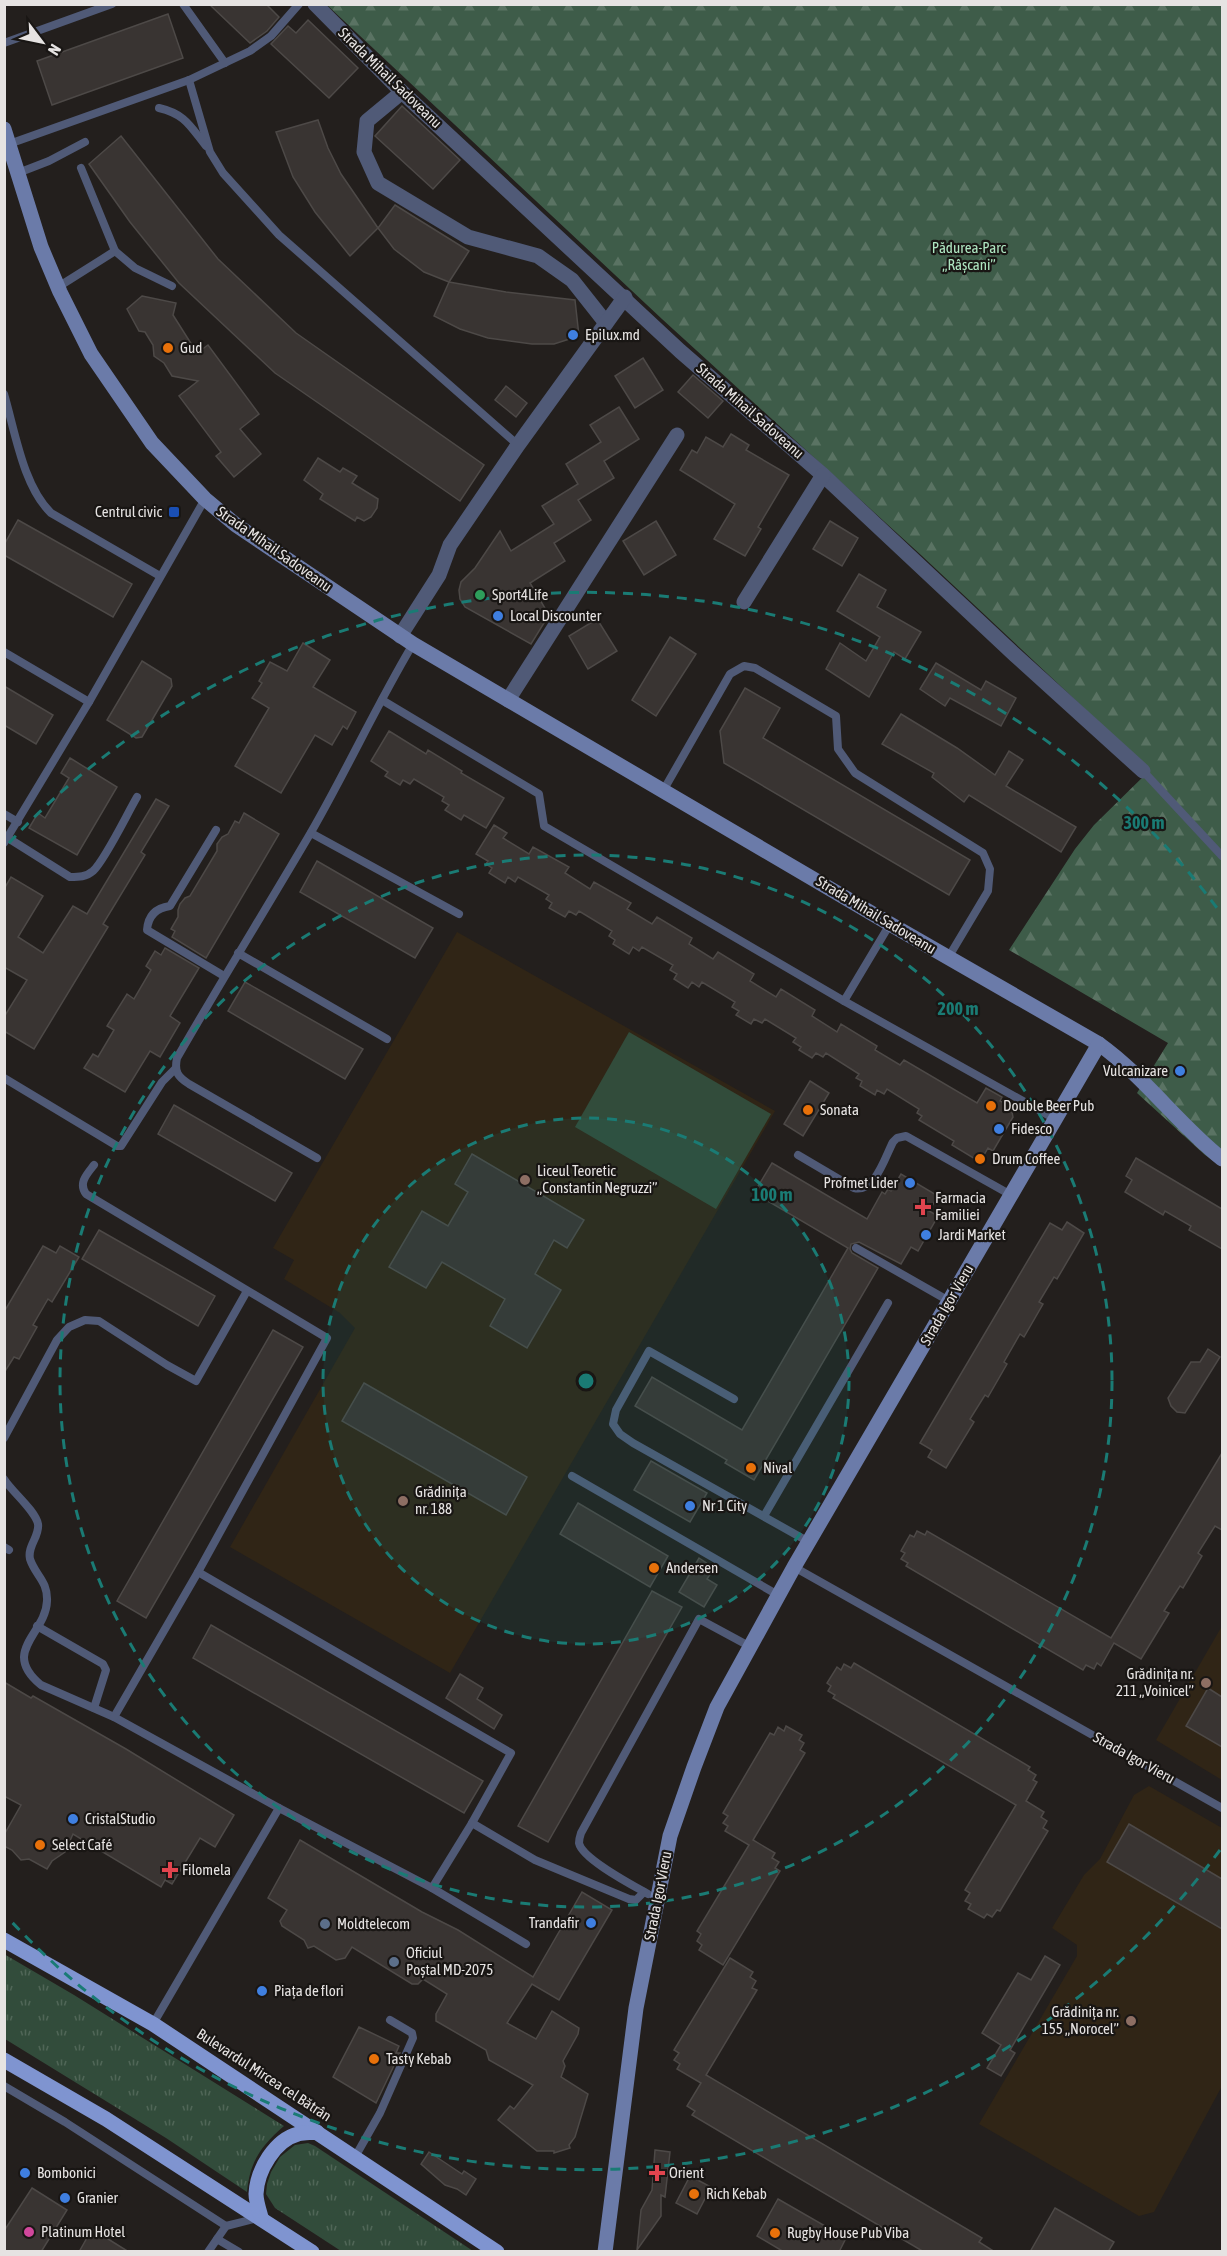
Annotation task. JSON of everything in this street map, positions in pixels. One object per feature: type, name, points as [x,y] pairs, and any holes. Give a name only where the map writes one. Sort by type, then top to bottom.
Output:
[{"type":"main road","name":"Strada Mihail Sadoveanu","points":[[4,129],[41,247],[91,354],[136,422],[170,464],[205,499],[237,525],[406,640],[1099,1044],[1120,1059],[1188,1130],[1222,1159]]},
{"type":"main road","name":"Strada Igor Vieru","points":[[604,2252],[650,1895],[681,1800],[717,1707],[794,1567],[1099,1044]]},
{"type":"main road","name":"Bulevardul Mircea cel Bătrân","points":[[4,1940],[153,2024],[497,2252]]},
{"type":"main road","points":[[4,2060],[106,2119],[312,2252]]},
{"type":"main road","points":[[261,2217],[256,2195],[258,2182],[267,2160],[284,2141],[297,2134],[317,2132]]},
{"type":"street","name":"Strada Mihail Sadoveanu","points":[[315,4],[402,92],[625,297],[680,351],[823,475],[1143,771]]},
{"type":"street","points":[[402,92],[367,121],[364,152],[378,183],[468,237],[538,256],[572,280],[606,323]]},
{"type":"street","points":[[406,640],[439,575],[450,545],[518,445],[625,297]]},
{"type":"street","points":[[508,700],[677,435]]},
{"type":"street","points":[[744,602],[823,475]]},
{"type":"lane","points":[[4,44],[112,4]]},
{"type":"lane","points":[[183,4],[225,63]]},
{"type":"lane","points":[[9,144],[189,80],[250,51],[271,36],[299,4]]},
{"type":"lane","points":[[189,80],[210,152]]},
{"type":"lane","points":[[159,108],[174,112],[188,123],[223,173],[279,235],[518,445]]},
{"type":"lane","points":[[18,173],[49,161],[85,142]]},
{"type":"lane","points":[[81,168],[115,251],[135,268],[172,286]]},
{"type":"lane","points":[[58,287],[115,251]]},
{"type":"lane","points":[[4,394],[30,481],[42,505],[51,513],[160,576]]},
{"type":"lane","points":[[136,797],[102,859],[93,870],[82,877],[70,877],[6,840],[89,702],[205,499]]},
{"type":"lane","points":[[4,1078],[117,1146],[121,1146],[162,1082],[175,1069],[177,1058],[224,976],[311,833],[382,700],[406,640]]},
{"type":"lane","points":[[4,652],[89,702]]},
{"type":"lane","points":[[663,791],[730,674],[744,666],[755,668],[836,716],[838,749],[855,773],[983,853],[990,870],[988,891],[948,958]]},
{"type":"lane","points":[[382,700],[539,794],[544,826],[844,1001],[1055,1119]]},
{"type":"lane","points":[[1143,771],[1222,856]]},
{"type":"lane","points":[[4,814],[18,822]]},
{"type":"lane","points":[[216,830],[170,906],[156,910],[147,922],[147,930],[224,976]]},
{"type":"lane","points":[[311,833],[459,914]]},
{"type":"lane","points":[[844,1001],[890,924]]},
{"type":"lane","points":[[238,952],[387,1039]]},
{"type":"lane","points":[[175,1069],[179,1077],[189,1084],[317,1158]]},
{"type":"lane","points":[[798,1155],[854,1188],[861,1189],[870,1185],[893,1142],[897,1138],[906,1136],[1011,1195]]},
{"type":"lane","points":[[94,1165],[83,1182],[82,1187],[86,1194],[327,1338],[198,1572],[114,1717]]},
{"type":"lane","points":[[856,1248],[949,1302]]},
{"type":"lane","points":[[4,1438],[57,1340],[69,1327],[85,1320],[99,1321],[196,1381],[247,1291]]},
{"type":"lane","points":[[764,1516],[888,1303]]},
{"type":"lane","points":[[734,1399],[649,1351],[616,1410],[613,1424],[620,1434],[633,1443],[809,1542]]},
{"type":"lane","points":[[572,1476],[778,1595]]},
{"type":"lane","points":[[4,1479],[38,1523],[37,1532],[29,1548],[30,1556],[33,1566],[46,1585],[48,1599],[43,1616],[25,1643],[22,1655],[24,1667],[30,1677],[41,1685],[114,1717],[279,1808],[432,1888],[526,1944]]},
{"type":"lane","name":"Strada Igor Vieru","points":[[794,1567],[1222,1808]]},
{"type":"lane","points":[[198,1572],[511,1753],[432,1888]]},
{"type":"lane","points":[[650,1895],[610,1873],[584,1851],[579,1843],[581,1833],[699,1619],[749,1646]]},
{"type":"lane","points":[[37,1626],[104,1664],[106,1670],[94,1708]]},
{"type":"lane","points":[[153,2024],[279,1808]]},
{"type":"lane","points":[[472,1823],[535,1860],[629,1899],[636,1900],[650,1895]]},
{"type":"lane","points":[[355,2157],[380,2113],[413,2038],[412,2033],[390,2020]]},
{"type":"lane","points":[[4,2086],[65,2122],[226,2226]]},
{"type":"lane","points":[[208,2252],[226,2226],[261,2217]]},
{"type":"lane","points":[[217,2239],[239,2252]]},
{"type":"shaded area","name":"Liceul Teoretic „Constantin Negruzzi”","points":[[457,932],[775,1111],[450,1673],[230,1547],[355,1328],[340,1313],[284,1279],[294,1260],[273,1248]]},
{"type":"shaded area","name":"Grădinița nr. 211 „Voinicel”","points":[[1222,1626],[1222,1780],[1156,1740]]},
{"type":"shaded area","name":"Grădinița nr. 155 „Norocel”","points":[[1149,1786],[1222,1828],[1222,2086],[1154,2212],[1139,2216],[979,2124],[1077,1956],[1077,1945],[1052,1928],[1084,1875],[1100,1859],[1134,1795]]},
{"type":"green space","name":"Pădurea-Parc „Râșcani”","points":[[327,5],[1222,5],[1222,1167],[1205,1155],[1137,1093],[1168,1043],[1009,950],[1075,849],[1094,825],[1150,770],[921,555],[662,319]]},
{"type":"green space","points":[[629,1032],[771,1114],[716,1209],[575,1127]]},
{"type":"green space","points":[[4,1954],[284,2126],[269,2140],[258,2155],[251,2171],[247,2192],[166,2138],[5,2039]]},
{"type":"green space","points":[[308,2143],[473,2251],[341,2251],[275,2208],[266,2194],[271,2172],[280,2157],[295,2145]]},
{"type":"building","points":[[209,4],[266,4],[279,17],[267,31],[250,43]]},
{"type":"building","points":[[168,14],[183,58],[52,105],[37,61]]},
{"type":"building","points":[[308,20],[358,68],[329,98],[271,44],[288,26],[296,33]]},
{"type":"building","points":[[402,106],[460,160],[433,189],[375,136]]},
{"type":"building","points":[[318,120],[341,174],[378,228],[350,256],[315,212],[293,177],[276,132]]},
{"type":"building","points":[[121,136],[218,259],[296,333],[484,465],[460,501],[275,373],[179,283],[130,222],[89,164]]},
{"type":"building","points":[[395,205],[469,251],[449,282],[424,272],[394,249],[378,228]]},
{"type":"building","points":[[449,282],[506,292],[575,300],[579,336],[554,344],[532,344],[488,338],[460,329],[434,316]]},
{"type":"building","points":[[142,296],[176,303],[173,315],[197,353],[208,345],[259,414],[240,429],[261,454],[234,477],[216,456],[221,452],[179,396],[198,381],[172,376],[164,363],[154,356],[153,345],[145,332],[139,331],[127,309]]},
{"type":"building","points":[[643,358],[663,390],[635,408],[615,376]]},
{"type":"building","points":[[693,375],[723,401],[708,418],[678,392]]},
{"type":"building","points":[[506,386],[527,403],[516,417],[495,400]]},
{"type":"building","points":[[619,407],[639,439],[604,461],[614,478],[578,500],[591,520],[554,543],[565,561],[530,583],[549,615],[531,644],[465,607],[460,599],[461,582],[475,568],[500,531],[511,551],[554,524],[542,506],[578,484],[566,464],[601,442],[590,425]]},
{"type":"building","points":[[731,434],[749,445],[746,450],[789,475],[758,527],[761,529],[745,556],[714,539],[735,504],[680,470],[692,450],[697,453],[706,437],[723,447]]},
{"type":"building","points":[[318,458],[340,472],[343,468],[357,476],[352,483],[378,499],[377,508],[371,517],[364,521],[357,517],[355,521],[320,499],[323,494],[304,480]]},
{"type":"building","points":[[18,520],[132,584],[113,617],[4,555],[4,545]]},
{"type":"building","points":[[656,521],[676,555],[644,575],[623,541]]},
{"type":"building","points":[[830,521],[858,538],[842,566],[813,549]]},
{"type":"building","points":[[859,574],[886,590],[877,607],[921,632],[905,659],[894,652],[869,697],[826,669],[840,643],[866,661],[880,637],[837,611]]},
{"type":"building","points":[[597,619],[617,651],[588,669],[569,636]]},
{"type":"building","points":[[670,637],[696,654],[656,716],[632,700]]},
{"type":"building","points":[[303,643],[330,660],[313,687],[356,712],[347,729],[343,726],[332,745],[315,735],[281,793],[235,766],[269,708],[252,698],[262,683],[259,681],[270,662],[287,671]]},
{"type":"building","points":[[142,661],[171,679],[172,686],[142,737],[136,738],[107,720]]},
{"type":"building","points":[[936,663],[981,690],[986,681],[1016,698],[1001,726],[950,698],[945,706],[920,689]]},
{"type":"building","points":[[4,686],[53,715],[36,744],[4,725]]},
{"type":"building","points":[[745,688],[780,708],[763,738],[970,860],[949,895],[724,763],[720,731]]},
{"type":"building","points":[[901,714],[957,748],[995,775],[1009,751],[1023,760],[1006,786],[1076,827],[1061,852],[969,795],[964,802],[932,777],[934,773],[882,744]]},
{"type":"building","points":[[389,731],[426,754],[428,750],[462,771],[461,773],[504,798],[486,828],[464,815],[461,820],[445,810],[449,805],[442,801],[444,797],[414,779],[410,784],[403,780],[400,785],[385,776],[388,772],[371,761]]},
{"type":"building","points":[[70,758],[117,787],[77,855],[29,828],[38,813],[45,818],[69,778],[61,773]]},
{"type":"building","points":[[156,799],[169,806],[141,852],[145,855],[103,924],[108,927],[34,1049],[4,1031],[4,1017],[27,980],[4,967],[4,889],[11,877],[43,896],[18,937],[43,953],[73,906],[87,914]]},
{"type":"building","points":[[244,813],[279,834],[206,958],[172,937],[175,931],[171,929],[178,917],[180,904],[190,896],[217,851],[217,844],[222,837],[228,834],[235,821],[239,823]]},
{"type":"building","points":[[494,825],[507,833],[503,838],[529,854],[533,847],[569,867],[565,873],[590,889],[594,882],[631,903],[627,909],[652,924],[657,917],[692,938],[689,944],[713,959],[718,952],[754,974],[750,981],[776,997],[781,989],[815,1010],[812,1016],[837,1032],[841,1024],[877,1046],[875,1050],[900,1065],[904,1060],[977,1103],[986,1088],[1002,1097],[1000,1101],[1011,1107],[1013,1117],[993,1151],[988,1148],[980,1162],[952,1145],[954,1141],[919,1120],[922,1116],[917,1113],[919,1109],[887,1089],[884,1094],[877,1090],[875,1095],[860,1086],[862,1081],[856,1078],[859,1074],[826,1053],[823,1057],[816,1053],[812,1058],[799,1050],[801,1047],[793,1042],[796,1038],[765,1019],[762,1023],[754,1019],[751,1024],[736,1015],[739,1011],[732,1007],[735,1002],[702,982],[699,987],[692,982],[688,988],[674,979],[677,974],[670,970],[673,965],[642,947],[639,951],[633,947],[629,954],[613,944],[615,940],[609,936],[612,931],[579,911],[576,915],[569,911],[565,917],[549,908],[552,903],[546,899],[549,895],[518,877],[515,882],[508,877],[505,883],[489,873],[492,868],[486,864],[488,861],[476,854]]},
{"type":"building","points":[[317,861],[433,928],[415,958],[300,892]]},
{"type":"building","points":[[165,948],[199,968],[170,1016],[180,1023],[160,1057],[150,1051],[125,1092],[84,1068],[93,1054],[98,1057],[114,1030],[107,1026],[127,994],[134,999],[151,970],[146,966],[155,951],[161,955]]},
{"type":"building","points":[[245,982],[363,1049],[345,1079],[228,1011]]},
{"type":"building","points":[[810,1081],[829,1093],[803,1136],[784,1124]]},
{"type":"building","points":[[174,1105],[292,1173],[275,1201],[158,1134]]},
{"type":"building","points":[[472,1154],[584,1220],[567,1248],[554,1240],[535,1274],[561,1290],[527,1348],[490,1326],[505,1299],[442,1262],[426,1288],[389,1267],[422,1211],[448,1226],[468,1192],[455,1184]]},
{"type":"building","points":[[1136,1158],[1222,1209],[1222,1249],[1189,1230],[1191,1226],[1165,1211],[1163,1215],[1125,1192],[1132,1180],[1126,1176]]},
{"type":"building","points":[[772,1163],[867,1219],[882,1192],[885,1194],[888,1189],[891,1191],[901,1174],[938,1196],[929,1211],[938,1216],[918,1251],[911,1247],[901,1264],[859,1242],[851,1244],[852,1253],[878,1268],[754,1480],[725,1463],[727,1460],[635,1406],[652,1377],[742,1430],[848,1248],[754,1193]]},
{"type":"building","points":[[1067,1222],[1084,1233],[1057,1279],[1054,1277],[1039,1302],[1043,1304],[1024,1337],[1020,1334],[1004,1362],[1007,1364],[988,1397],[985,1395],[970,1419],[974,1422],[946,1468],[928,1457],[932,1450],[920,1443],[1050,1223],[1062,1230]]},
{"type":"building","points":[[99,1230],[215,1296],[198,1326],[82,1259]]},
{"type":"building","points":[[43,1246],[56,1253],[60,1246],[79,1257],[52,1302],[48,1299],[33,1325],[37,1327],[19,1359],[14,1357],[4,1373],[4,1312]]},
{"type":"building","points":[[273,1330],[303,1347],[146,1618],[117,1601]]},
{"type":"building","points":[[1208,1349],[1220,1357],[1185,1413],[1177,1412],[1171,1406],[1168,1398],[1191,1362],[1200,1362]]},
{"type":"building","points":[[364,1383],[527,1477],[506,1515],[342,1421]]},
{"type":"building","points":[[1222,1453],[1222,1530],[1215,1526],[1198,1553],[1202,1556],[1183,1588],[1180,1586],[1164,1611],[1169,1613],[1141,1659],[1114,1643],[1101,1666],[1097,1663],[1094,1669],[1086,1665],[1083,1670],[906,1566],[908,1563],[901,1559],[905,1553],[901,1551],[910,1535],[914,1537],[917,1531],[925,1535],[927,1531],[1111,1638]]},
{"type":"building","points":[[651,1461],[707,1493],[690,1522],[634,1490]]},
{"type":"building","points":[[578,1503],[668,1556],[650,1587],[560,1534]]},
{"type":"building","points":[[699,1558],[714,1568],[707,1579],[717,1585],[704,1607],[679,1592]]},
{"type":"building","points":[[652,1591],[682,1607],[548,1842],[518,1826]]},
{"type":"building","points":[[211,1625],[483,1781],[464,1813],[193,1658]]},
{"type":"building","points":[[854,1663],[1030,1767],[1028,1770],[1036,1775],[1033,1780],[1037,1782],[1026,1801],[1044,1812],[1041,1817],[1047,1821],[1043,1828],[1048,1831],[1000,1911],[997,1910],[992,1917],[987,1914],[984,1918],[968,1909],[971,1904],[965,1901],[970,1893],[965,1890],[1016,1805],[833,1698],[835,1695],[828,1691],[831,1686],[827,1683],[837,1667],[841,1670],[844,1664],[851,1668]]},
{"type":"building","points":[[460,1674],[483,1688],[477,1699],[502,1715],[494,1729],[446,1698]]},
{"type":"building","points":[[4,1682],[126,1749],[234,1815],[215,1847],[200,1838],[172,1884],[165,1880],[161,1887],[73,1834],[65,1852],[52,1861],[47,1869],[29,1859],[21,1860],[12,1850],[4,1846],[4,1835],[21,1805],[4,1796]]},
{"type":"building","points":[[1208,1688],[1222,1697],[1222,1747],[1186,1726]]},
{"type":"building","points":[[786,1726],[802,1735],[799,1740],[804,1743],[800,1750],[805,1753],[753,1840],[775,1853],[772,1858],[779,1862],[775,1868],[780,1871],[723,1965],[699,1950],[702,1945],[697,1941],[701,1934],[697,1931],[749,1845],[725,1831],[728,1826],[723,1823],[728,1816],[723,1813],[770,1733],[774,1735],[778,1727],[784,1731]]},
{"type":"building","points":[[1129,1824],[1222,1879],[1222,1929],[1107,1862]]},
{"type":"building","points":[[300,1840],[422,1912],[458,1930],[533,1977],[582,1892],[612,1910],[559,2000],[532,1984],[507,2023],[536,2039],[552,2011],[579,2028],[563,2061],[565,2066],[561,2077],[588,2094],[575,2137],[569,2145],[570,2148],[554,2153],[554,2151],[537,2151],[498,2120],[510,2106],[514,2109],[533,2085],[489,2060],[486,2050],[436,2021],[436,2014],[447,1994],[423,1979],[418,1984],[412,1984],[352,1947],[345,1958],[336,1960],[314,1946],[308,1948],[304,1940],[282,1926],[280,1921],[287,1910],[268,1898]]},
{"type":"building","points":[[1045,1956],[1060,1965],[1010,2050],[1015,2053],[1001,2076],[987,2068],[1001,2045],[982,2033],[1018,1973],[1031,1980]]},
{"type":"building","points":[[730,1958],[753,1972],[750,1977],[756,1981],[752,1988],[757,1990],[706,2075],[982,2238],[979,2242],[995,2252],[924,2252],[692,2115],[695,2111],[687,2106],[701,2083],[677,2069],[680,2064],[674,2060],[679,2053],[674,2050]]},
{"type":"building","points":[[359,2027],[399,2046],[396,2053],[400,2053],[376,2103],[333,2077]]},
{"type":"building","points":[[655,2150],[670,2152],[665,2197],[661,2195],[661,2216],[637,2250],[641,2210],[652,2190]]},
{"type":"building","points":[[429,2152],[462,2174],[464,2171],[476,2179],[466,2195],[445,2185],[421,2164]]},
{"type":"building","points":[[690,2176],[711,2187],[697,2214],[676,2203]]},
{"type":"building","points":[[32,2188],[67,2210],[41,2252],[4,2252],[4,2231]]},
{"type":"building","points":[[778,2199],[846,2238],[839,2252],[784,2252],[757,2236]]},
{"type":"building","points":[[1055,2208],[1114,2242],[1108,2252],[1030,2252]]},
{"type":"building","points":[[92,2229],[129,2252],[79,2252]]},
{"type":"place","name":"Epilux.md","points":[[573,335]]},
{"type":"place","name":"Gud","points":[[168,348]]},
{"type":"place","name":"Centrul civic","points":[[174,512]]},
{"type":"place","name":"Sport4Life","points":[[480,595]]},
{"type":"place","name":"Local Discounter","points":[[498,616]]},
{"type":"place","name":"Vulcanizare","points":[[1180,1071]]},
{"type":"place","name":"Double Beer Pub","points":[[991,1106]]},
{"type":"place","name":"Sonata","points":[[808,1110]]},
{"type":"place","name":"Fidesco","points":[[999,1129]]},
{"type":"place","name":"Drum Coffee","points":[[980,1159]]},
{"type":"place","name":"Liceul Teoretic „Constantin Negruzzi”","points":[[525,1180]]},
{"type":"place","name":"Profmet Lider","points":[[910,1183]]},
{"type":"place","name":"Farmacia Familiei","points":[[923,1207]]},
{"type":"place","name":"Jardi Market","points":[[926,1235]]},
{"type":"place","name":"Nival","points":[[751,1468]]},
{"type":"place","name":"Grădinița nr. 188","points":[[403,1501]]},
{"type":"place","name":"Nr 1 City","points":[[690,1506]]},
{"type":"place","name":"Andersen","points":[[654,1568]]},
{"type":"place","name":"Grădinița nr. 211 „Voinicel”","points":[[1206,1683]]},
{"type":"place","name":"CristalStudio","points":[[73,1819]]},
{"type":"place","name":"Select Café","points":[[40,1845]]},
{"type":"place","name":"Filomela","points":[[170,1870]]},
{"type":"place","name":"Trandafir","points":[[591,1923]]},
{"type":"place","name":"Moldtelecom","points":[[325,1924]]},
{"type":"place","name":"Oficiul Poștal MD-2075","points":[[394,1962]]},
{"type":"place","name":"Piața de flori","points":[[262,1991]]},
{"type":"place","name":"Grădinița nr. 155 „Norocel”","points":[[1131,2021]]},
{"type":"place","name":"Tasty Kebab","points":[[374,2059]]},
{"type":"place","name":"Bombonici","points":[[25,2173]]},
{"type":"place","name":"Orient","points":[[657,2173]]},
{"type":"place","name":"Rich Kebab","points":[[694,2194]]},
{"type":"place","name":"Granier","points":[[65,2198]]},
{"type":"place","name":"Platinum Hotel","points":[[29,2232]]},
{"type":"place","name":"Rugby House Pub Viba","points":[[775,2233]]}]
